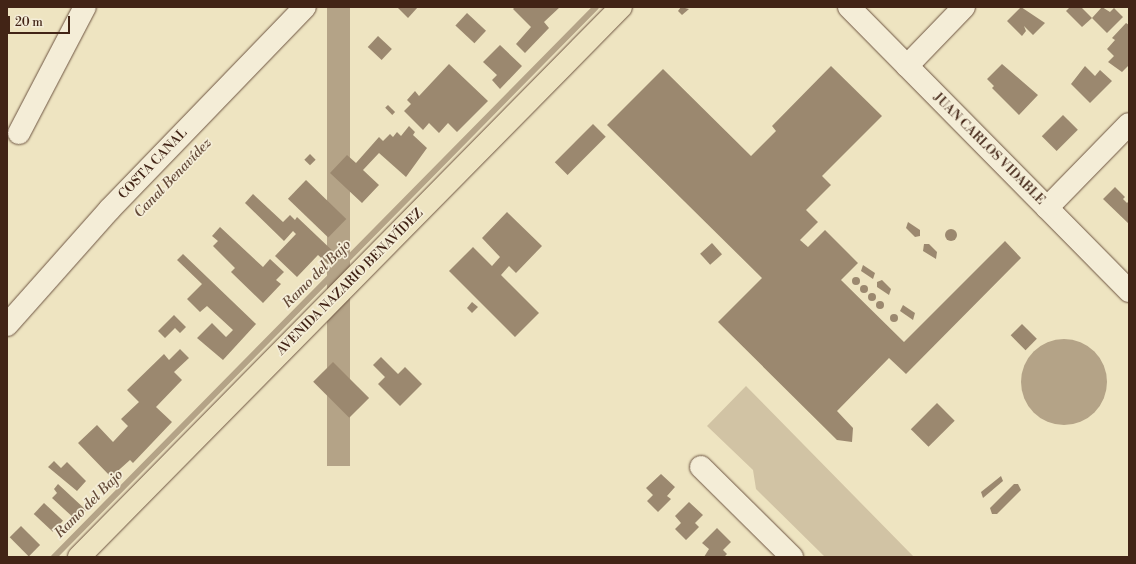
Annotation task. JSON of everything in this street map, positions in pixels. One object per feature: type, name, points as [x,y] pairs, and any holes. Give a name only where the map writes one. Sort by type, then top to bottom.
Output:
[{"type":"main road","name":"AVENIDA NAZARIO BENAVÍDEZ","points":[[79,557],[621,7]]},
{"type":"street","points":[[19,133],[85,7]]},
{"type":"street","name":"COSTA CANAL","points":[[7,325],[108,210],[305,7]]},
{"type":"street","name":"JUAN CARLOS VIDABLE","points":[[849,7],[1129,291]]},
{"type":"street","points":[[906,66],[964,7]]},
{"type":"street","points":[[1047,208],[1129,124]]},
{"type":"street","points":[[701,467],[792,557]]},
{"type":"shaded area","points":[[746,386],[914,557],[825,557],[756,489],[753,470],[707,426]]},
{"type":"water","points":[[327,7],[350,7],[350,466],[327,466]]},
{"type":"water","points":[[1064,339],[1081,342],[1095,351],[1104,365],[1107,382],[1104,399],[1095,413],[1081,422],[1064,425],[1047,422],[1033,413],[1024,399],[1021,382],[1024,365],[1033,351],[1047,342]]},
{"type":"building","points":[[397,7],[418,7],[408,18]]},
{"type":"building","points":[[515,7],[560,7],[544,22],[549,28],[525,53],[516,44],[531,27],[513,9]]},
{"type":"building","points":[[681,7],[689,9],[682,15],[678,11]]},
{"type":"building","points":[[1021,7],[1045,23],[1033,35],[1024,26],[1026,31],[1022,36],[1007,21]]},
{"type":"building","points":[[1070,7],[1081,7],[1092,18],[1082,27],[1066,11]]},
{"type":"building","points":[[1102,7],[1110,12],[1114,8],[1123,17],[1107,33],[1092,18]]},
{"type":"building","points":[[467,13],[486,31],[474,43],[455,25]]},
{"type":"building","points":[[1126,23],[1129,25],[1129,65],[1122,72],[1108,62],[1114,56],[1107,49],[1115,40],[1112,38]]},
{"type":"building","points":[[378,36],[392,49],[382,60],[368,47]]},
{"type":"building","points":[[500,45],[522,66],[500,89],[492,80],[497,75],[483,62]]},
{"type":"building","points":[[449,64],[488,101],[457,132],[448,123],[439,133],[429,123],[423,130],[404,111],[411,104],[407,100],[415,91],[419,96]]},
{"type":"building","points":[[1002,64],[1038,95],[1019,115],[992,88],[994,86],[987,79]]},
{"type":"building","points":[[831,66],[882,116],[822,176],[831,185],[806,210],[818,222],[800,240],[808,247],[825,230],[858,263],[841,280],[904,342],[1005,241],[1021,258],[906,374],[889,358],[837,411],[853,428],[852,442],[837,440],[718,322],[762,278],[607,125],[663,69],[751,156],[776,131],[772,126]]},
{"type":"building","points":[[1085,66],[1095,76],[1100,70],[1112,81],[1090,103],[1071,84]]},
{"type":"building","points":[[388,105],[395,112],[392,115],[385,108]]},
{"type":"building","points":[[1063,115],[1078,130],[1057,151],[1042,136]]},
{"type":"building","points":[[593,124],[606,137],[568,175],[555,162]]},
{"type":"building","points":[[409,126],[415,132],[413,135],[427,148],[406,177],[379,153],[363,170],[379,185],[362,203],[330,173],[347,155],[356,163],[379,137],[383,141],[390,134],[393,137],[397,132],[401,136]]},
{"type":"building","points":[[310,154],[316,160],[310,165],[304,160]]},
{"type":"building","points":[[306,180],[346,219],[328,238],[288,199]]},
{"type":"building","points":[[1115,187],[1125,197],[1123,199],[1127,203],[1129,201],[1129,224],[1103,199]]},
{"type":"building","points":[[253,194],[283,222],[290,215],[295,220],[297,217],[337,255],[328,264],[318,255],[297,277],[275,256],[296,234],[293,231],[284,241],[245,203]]},
{"type":"building","points":[[507,212],[542,246],[516,273],[509,266],[501,275],[539,313],[515,337],[449,271],[473,247],[492,266],[500,257],[482,238]]},
{"type":"building","points":[[908,222],[920,230],[920,236],[915,237],[906,228]]},
{"type":"building","points":[[220,227],[263,267],[270,259],[284,272],[276,280],[281,284],[263,303],[231,272],[235,268],[213,246],[218,241],[212,236]]},
{"type":"building","points":[[949,229],[953,229],[957,235],[953,241],[949,241],[945,237],[945,233]]},
{"type":"building","points":[[712,243],[722,254],[710,265],[700,254]]},
{"type":"building","points":[[924,244],[929,244],[937,252],[936,259],[923,251]]},
{"type":"building","points":[[183,254],[256,324],[223,360],[197,338],[212,323],[226,337],[233,330],[207,306],[200,312],[187,299],[202,284],[177,260]]},
{"type":"building","points":[[863,265],[875,273],[873,279],[861,271]]},
{"type":"building","points":[[856,277],[859,278],[859,284],[856,285],[853,284],[852,281],[853,278]]},
{"type":"building","points":[[882,280],[891,289],[889,295],[877,287],[877,282]]},
{"type":"building","points":[[864,285],[867,286],[867,292],[864,293],[861,292],[860,289],[861,286]]},
{"type":"building","points":[[872,293],[875,294],[875,300],[872,301],[869,300],[868,297],[869,294]]},
{"type":"building","points":[[880,301],[883,302],[883,308],[880,309],[877,308],[876,305],[877,302]]},
{"type":"building","points":[[472,302],[478,307],[472,313],[467,308]]},
{"type":"building","points":[[903,305],[915,313],[913,320],[900,311]]},
{"type":"building","points":[[894,314],[897,315],[897,321],[894,322],[891,321],[890,318],[891,315]]},
{"type":"building","points":[[174,315],[186,327],[180,333],[175,328],[165,338],[158,331]]},
{"type":"building","points":[[1022,324],[1037,339],[1026,350],[1011,335]]},
{"type":"building","points":[[180,349],[189,358],[174,372],[182,380],[156,407],[172,422],[133,463],[130,460],[111,477],[78,443],[97,425],[113,442],[128,426],[121,419],[139,402],[127,390],[164,354],[169,360]]},
{"type":"building","points":[[381,357],[398,374],[405,367],[422,384],[400,406],[378,384],[385,377],[373,365]]},
{"type":"building","points":[[333,362],[369,398],[349,418],[313,382]]},
{"type":"building","points":[[937,403],[955,421],[929,447],[911,429]]},
{"type":"building","points":[[54,461],[61,468],[67,462],[86,481],[77,491],[48,467]]},
{"type":"building","points":[[661,474],[675,487],[667,496],[671,499],[658,512],[647,501],[653,495],[646,488]]},
{"type":"building","points":[[1001,476],[1003,481],[983,498],[981,492]]},
{"type":"building","points":[[58,484],[86,510],[76,520],[52,498],[57,493],[54,489]]},
{"type":"building","points":[[1014,484],[1018,484],[1021,490],[997,514],[992,514],[990,508]]},
{"type":"building","points":[[689,502],[703,515],[695,523],[699,527],[686,540],[675,529],[681,523],[675,516]]},
{"type":"building","points":[[44,503],[63,521],[53,532],[34,514]]},
{"type":"building","points":[[21,526],[40,545],[29,556],[10,537]]},
{"type":"building","points":[[717,528],[731,542],[723,550],[727,554],[724,557],[704,557],[709,549],[702,543]]},
{"type":"waterway","name":"Ramo del Bajo","points":[[54,557],[596,7]]},
{"type":"water label","name":"Canal Benavídez","points":[[173,178]]}]
